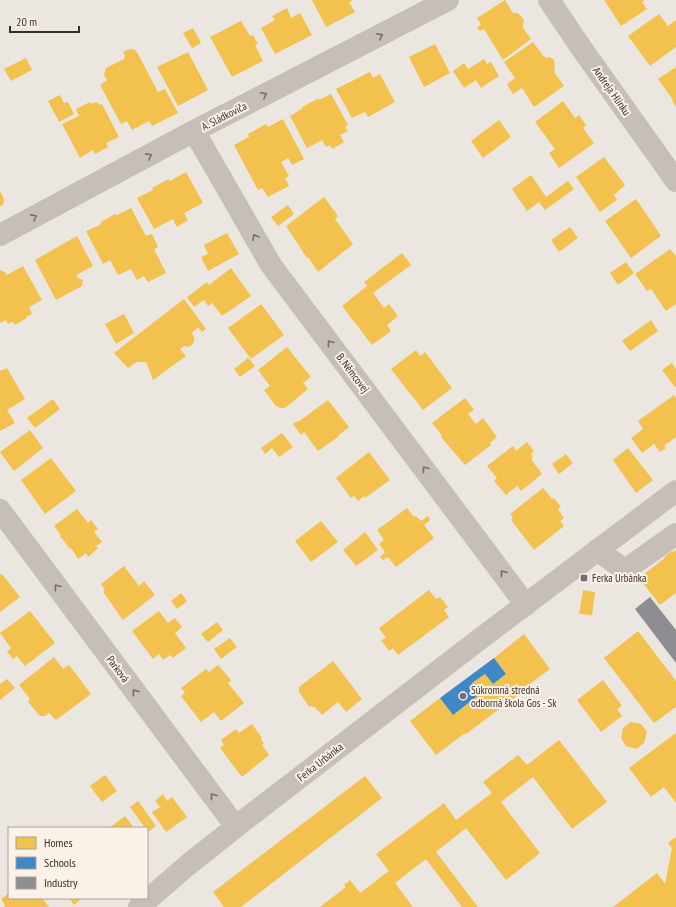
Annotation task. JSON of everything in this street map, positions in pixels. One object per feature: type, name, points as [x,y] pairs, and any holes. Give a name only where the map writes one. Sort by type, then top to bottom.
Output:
[{"type":"street","name":"A. Sládkoviča","points":[[0,235],[194,131],[448,0]]},
{"type":"street","name":"Andreja Hlinku","points":[[549,0],[676,181]]},
{"type":"street","name":"B. Němcovej","points":[[194,131],[271,265],[526,605]]},
{"type":"street","name":"Ferka Urbánka","points":[[140,907],[189,864],[236,827],[676,490]]},
{"type":"street","name":"Parková","points":[[0,510],[236,827]]},
{"type":"street","points":[[597,550],[625,570],[676,534]]},
{"type":"building: Homes","points":[[312,0],[353,0],[349,2],[355,12],[326,27]]},
{"type":"building: Homes","points":[[505,0],[513,13],[517,13],[524,20],[523,28],[531,39],[503,60],[484,29],[480,31],[477,28],[481,24],[477,18]]},
{"type":"building: Homes","points":[[604,0],[645,0],[642,2],[647,9],[621,26]]},
{"type":"building: Homes","points":[[287,8],[291,18],[300,13],[312,35],[275,54],[261,28],[275,20],[272,16]]},
{"type":"building: Homes","points":[[659,14],[668,26],[676,20],[676,47],[650,66],[628,36]]},
{"type":"building: Homes","points":[[241,21],[250,36],[253,35],[258,44],[255,45],[263,61],[232,77],[210,37]]},
{"type":"building: Homes","points":[[193,28],[201,43],[192,48],[183,33]]},
{"type":"building: Homes","points":[[533,42],[544,57],[550,57],[554,60],[554,72],[564,86],[534,107],[522,88],[513,94],[507,84],[515,78],[504,62]]},
{"type":"building: Homes","points":[[435,44],[450,73],[424,87],[409,57]]},
{"type":"building: Homes","points":[[133,49],[137,52],[158,92],[165,89],[178,113],[152,126],[149,121],[132,130],[127,121],[121,124],[100,85],[107,80],[104,75],[106,68],[124,59],[125,56],[123,52]]},
{"type":"building: Homes","points":[[188,52],[208,90],[178,106],[157,67]]},
{"type":"building: Homes","points":[[26,58],[32,70],[11,81],[4,69]]},
{"type":"building: Homes","points":[[484,59],[487,64],[491,62],[499,76],[481,88],[476,80],[464,88],[453,71],[464,63],[468,69]]},
{"type":"building: Homes","points":[[676,67],[676,107],[672,101],[673,100],[658,79]]},
{"type":"building: Homes","points":[[370,72],[373,78],[380,74],[395,102],[368,117],[365,112],[352,118],[336,89]]},
{"type":"building: Homes","points":[[331,94],[348,125],[345,127],[348,131],[340,135],[344,142],[332,149],[330,145],[326,147],[322,140],[307,148],[290,116],[303,108],[302,107],[319,98],[319,100]]},
{"type":"building: Homes","points":[[60,95],[64,103],[68,102],[74,114],[59,122],[48,101]]},
{"type":"building: Homes","points":[[563,101],[575,118],[579,115],[586,125],[583,128],[594,143],[559,168],[549,153],[555,149],[535,122]]},
{"type":"building: Homes","points":[[90,102],[91,104],[97,102],[99,105],[102,104],[119,137],[106,143],[108,147],[95,154],[93,150],[80,158],[62,124],[79,116],[76,109]]},
{"type":"building: Homes","points":[[283,119],[304,159],[292,165],[288,158],[281,162],[289,176],[285,178],[289,186],[268,197],[262,188],[258,190],[234,145],[249,137],[248,134],[266,124],[268,127]]},
{"type":"building: Homes","points":[[499,120],[511,137],[483,158],[471,141]]},
{"type":"building: Homes","points":[[604,157],[625,185],[614,195],[617,200],[600,212],[576,177]]},
{"type":"building: Homes","points":[[186,172],[203,203],[184,213],[188,220],[177,227],[173,219],[154,229],[137,198],[153,190],[152,188],[169,179],[170,181]]},
{"type":"building: Homes","points":[[531,175],[546,197],[568,181],[574,189],[545,210],[539,202],[527,211],[512,189]]},
{"type":"building: Homes","points":[[0,191],[4,199],[3,205],[0,206]]},
{"type":"building: Homes","points":[[324,197],[338,216],[335,219],[353,244],[318,272],[286,226]]},
{"type":"building: Homes","points":[[636,199],[661,236],[631,258],[605,221]]},
{"type":"building: Homes","points":[[288,205],[294,214],[278,226],[271,217]]},
{"type":"building: Homes","points":[[131,208],[146,236],[152,234],[158,247],[154,249],[166,273],[148,282],[144,276],[137,280],[131,269],[118,275],[110,260],[103,264],[86,231],[100,225],[101,222],[115,214],[117,215]]},
{"type":"building: Homes","points":[[570,227],[578,238],[559,252],[551,240]]},
{"type":"building: Homes","points":[[227,233],[239,254],[208,271],[201,257],[208,254],[204,245]]},
{"type":"building: Homes","points":[[77,236],[93,266],[76,275],[78,278],[83,280],[82,286],[56,300],[35,260]]},
{"type":"building: Homes","points":[[670,249],[676,256],[676,304],[666,311],[651,289],[647,291],[635,274]]},
{"type":"building: Homes","points":[[402,253],[411,265],[373,293],[384,308],[389,304],[398,316],[387,325],[391,331],[372,345],[342,306],[367,286],[364,282]]},
{"type":"building: Homes","points":[[626,262],[634,273],[618,285],[610,273]]},
{"type":"building: Homes","points":[[23,266],[42,300],[29,307],[32,314],[15,325],[13,322],[8,324],[6,320],[0,323],[0,270],[5,272],[7,275]]},
{"type":"building: Homes","points":[[231,268],[251,296],[222,316],[212,303],[208,306],[204,300],[194,307],[187,297],[207,282],[209,285]]},
{"type":"building: Homes","points":[[184,299],[206,329],[202,332],[198,327],[192,333],[194,341],[192,345],[188,347],[184,346],[180,349],[186,356],[153,380],[146,362],[137,362],[128,368],[114,353]]},
{"type":"building: Homes","points":[[261,304],[284,335],[251,359],[228,328]]},
{"type":"building: Homes","points":[[124,314],[134,333],[116,344],[105,324]]},
{"type":"building: Homes","points":[[651,320],[658,331],[630,351],[622,341]]},
{"type":"building: Homes","points":[[287,347],[311,377],[303,383],[308,389],[285,408],[281,408],[276,406],[264,390],[270,386],[258,370]]},
{"type":"building: Homes","points":[[416,350],[420,356],[425,352],[452,388],[423,410],[391,369]]},
{"type":"building: Homes","points":[[248,358],[255,366],[240,377],[234,369]]},
{"type":"building: Homes","points":[[672,363],[676,369],[676,387],[662,370]]},
{"type":"building: Homes","points":[[7,368],[25,399],[7,410],[15,423],[0,431],[0,371]]},
{"type":"building: Homes","points":[[674,395],[676,398],[676,437],[664,446],[666,448],[660,452],[654,444],[642,453],[631,438],[643,429],[638,421]]},
{"type":"building: Homes","points":[[465,398],[474,410],[468,414],[476,424],[483,418],[497,437],[490,443],[491,445],[465,465],[441,437],[442,436],[432,423]]},
{"type":"building: Homes","points":[[53,399],[60,409],[35,428],[27,418]]},
{"type":"building: Homes","points":[[328,400],[349,427],[318,451],[304,432],[301,435],[293,424]]},
{"type":"building: Homes","points":[[30,430],[43,448],[14,471],[0,452]]},
{"type":"building: Homes","points":[[282,433],[293,447],[279,457],[272,448],[265,454],[261,448]]},
{"type":"building: Homes","points":[[527,442],[534,451],[531,454],[533,457],[531,459],[542,474],[521,491],[517,486],[506,495],[494,481],[497,478],[487,466],[513,446],[516,451]]},
{"type":"building: Homes","points":[[628,448],[653,480],[636,493],[613,460]]},
{"type":"building: Homes","points":[[369,452],[390,480],[365,498],[364,496],[358,501],[354,496],[351,498],[336,478]]},
{"type":"building: Homes","points":[[566,454],[573,463],[559,474],[552,464]]},
{"type":"building: Homes","points":[[51,458],[76,491],[45,514],[21,480]]},
{"type":"building: Homes","points":[[543,488],[561,507],[558,509],[564,518],[560,521],[564,526],[534,550],[511,520],[513,518],[510,514]]},
{"type":"building: Homes","points":[[407,508],[414,517],[416,516],[421,521],[428,516],[430,520],[424,525],[434,538],[396,567],[388,557],[383,560],[380,557],[385,552],[379,544],[384,540],[377,530]]},
{"type":"building: Homes","points":[[77,509],[88,523],[91,520],[98,529],[94,532],[102,542],[96,546],[98,548],[88,557],[86,553],[78,559],[54,526]]},
{"type":"building: Homes","points":[[321,521],[338,542],[311,562],[295,541]]},
{"type":"building: Homes","points":[[365,532],[378,550],[356,566],[343,550]]},
{"type":"building: Homes","points":[[676,550],[676,593],[660,605],[639,578],[665,558],[664,557]]},
{"type":"building: Homes","points":[[124,566],[139,586],[144,581],[155,595],[123,620],[103,592],[105,590],[101,584]]},
{"type":"building: Homes","points":[[2,574],[20,597],[0,612],[0,575]]},
{"type":"building: Homes","points":[[429,590],[436,599],[440,597],[448,607],[444,610],[449,617],[398,655],[393,648],[389,651],[381,640],[386,638],[379,628]]},
{"type":"building: Homes","points":[[583,590],[595,592],[592,615],[579,614]]},
{"type":"building: Homes","points":[[181,593],[187,601],[177,609],[171,601]]},
{"type":"building: Homes","points":[[30,611],[55,643],[25,666],[17,656],[13,659],[7,652],[11,648],[0,633]]},
{"type":"building: Homes","points":[[159,611],[168,623],[175,618],[182,627],[175,633],[186,648],[173,658],[170,655],[163,660],[159,654],[153,659],[132,631]]},
{"type":"building: Homes","points":[[217,622],[223,630],[208,642],[201,634]]},
{"type":"building: Homes","points":[[638,631],[676,681],[676,707],[654,723],[604,658]]},
{"type":"building: Homes","points":[[524,634],[550,669],[521,690],[522,692],[436,755],[410,721],[440,698],[453,715],[480,694],[472,683],[485,674],[493,684],[506,674],[494,658]]},
{"type":"building: Homes","points":[[230,638],[237,647],[221,659],[214,649]]},
{"type":"building: Homes","points":[[54,657],[63,669],[69,665],[91,694],[56,720],[49,713],[45,716],[40,716],[28,702],[30,699],[19,685]]},
{"type":"building: Homes","points":[[333,661],[362,699],[346,712],[338,702],[322,715],[315,707],[308,706],[299,692],[299,687]]},
{"type":"building: Homes","points":[[218,665],[231,680],[228,683],[244,703],[221,721],[214,712],[201,722],[181,696],[185,693],[181,688],[206,669],[209,672]]},
{"type":"building: Homes","points":[[7,679],[15,688],[0,700],[0,684]]},
{"type":"building: Homes","points":[[603,680],[622,706],[617,709],[622,716],[601,732],[577,700]]},
{"type":"building: Homes","points":[[631,722],[641,724],[647,732],[644,743],[636,749],[626,746],[621,738],[623,728]]},
{"type":"building: Homes","points":[[252,724],[262,738],[261,739],[264,744],[262,745],[269,755],[242,777],[220,748],[224,745],[221,740],[236,729],[239,733]]},
{"type":"building: Homes","points":[[676,733],[676,803],[664,787],[651,797],[629,768]]},
{"type":"building: Homes","points":[[559,740],[607,802],[572,829],[533,777],[501,802],[540,853],[506,880],[466,828],[436,852],[478,907],[462,907],[426,859],[395,883],[413,907],[320,907],[346,887],[344,885],[350,880],[360,893],[389,871],[376,854],[444,803],[456,820],[492,793],[483,782],[518,755],[527,765]]},
{"type":"building: Homes","points":[[105,775],[117,791],[102,802],[90,786]]},
{"type":"building: Homes","points":[[365,776],[382,798],[241,907],[224,907],[213,892]]},
{"type":"building: Homes","points":[[163,794],[167,801],[172,797],[187,817],[166,832],[152,812],[160,807],[155,801]]},
{"type":"building: Homes","points":[[138,801],[156,826],[148,832],[148,827],[144,827],[130,807]]},
{"type":"building: Homes","points":[[125,816],[133,827],[110,827]]},
{"type":"building: Homes","points":[[676,837],[676,907],[613,907],[657,873],[665,884],[672,848],[668,843]]},
{"type":"building: Homes","points":[[8,894],[8,899],[43,899],[49,907],[5,907],[1,899]]},
{"type":"building: Homes","points":[[70,899],[81,899],[74,905]]},
{"type":"building: Schools","points":[[494,658],[506,674],[493,684],[485,674],[472,683],[480,694],[453,715],[440,698]]},
{"type":"building: Industry","points":[[650,597],[676,630],[676,663],[635,609]]},
{"type":"place","name":"Ferka Urbánka","points":[[584,578]]},
{"type":"place","name":"Súkromná stredná odborná škola Gos - Sk","points":[[463,696]]}]
